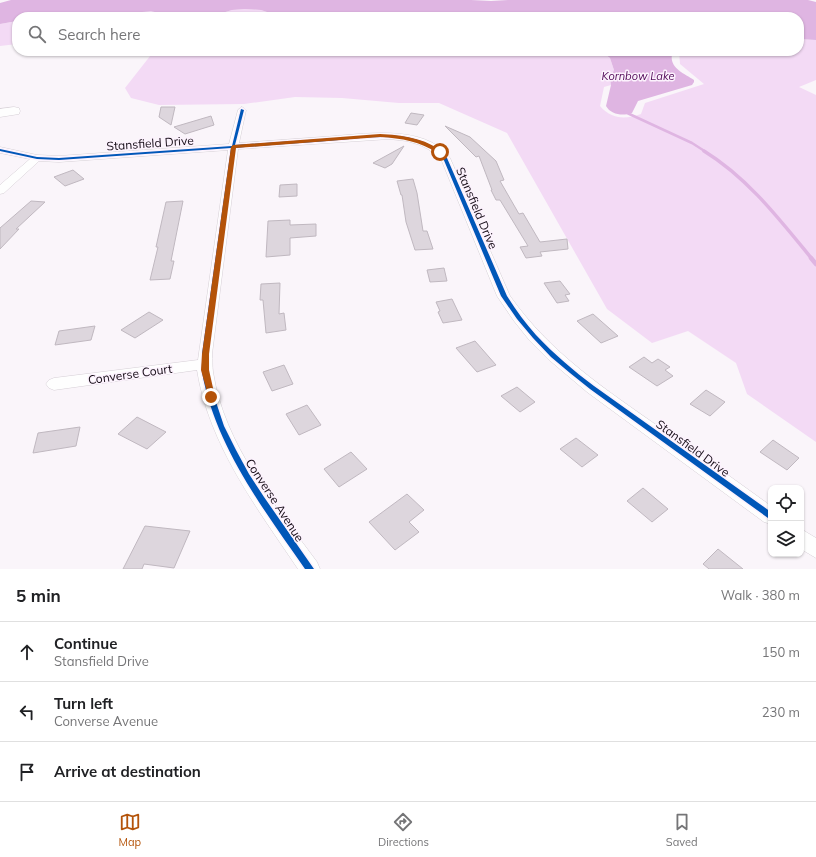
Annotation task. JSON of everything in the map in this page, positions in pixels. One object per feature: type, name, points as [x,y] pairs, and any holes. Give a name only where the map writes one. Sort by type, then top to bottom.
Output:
[{"type":"street","name":"Converse Avenue","points":[[242,110],[233,147],[205,354],[205,370],[211,397],[225,435],[239,464],[258,496],[310,569]]},
{"type":"street","points":[[0,113],[14,111]]},
{"type":"street","name":"Stansfield Drive","points":[[0,150],[37,158],[59,159],[380,136],[393,136],[417,140],[436,149],[445,158],[504,296],[520,321],[540,344],[581,381],[768,514]]},
{"type":"street","points":[[0,191],[37,158]]},
{"type":"street","name":"Converse Court","points":[[54,384],[206,364]]},
{"type":"street","points":[[804,540],[816,549]]},
{"type":"shaded area","points":[[245,9],[267,12],[225,12]]},
{"type":"shaded area","points":[[157,11],[160,12],[131,12]]},
{"type":"shaded area","points":[[12,22],[12,45],[0,46],[0,24]]},
{"type":"shaded area","points":[[804,39],[816,40],[816,80],[799,87],[816,95],[816,442],[747,394],[736,363],[688,331],[652,343],[607,309],[507,133],[439,103],[399,103],[342,98],[295,97],[244,104],[159,105],[131,98],[125,88],[150,56],[607,56],[610,58],[614,70],[610,79],[611,85],[604,87],[600,106],[609,114],[614,116],[630,117],[641,114],[645,103],[704,84],[680,64],[679,56],[804,56]]},
{"type":"water","points":[[11,0],[808,0],[816,2],[816,40],[804,39],[804,12],[267,12],[245,9],[225,12],[12,12],[12,22],[0,24],[0,3]]},
{"type":"water","name":"Kornbow Lake","points":[[607,56],[672,56],[672,61],[677,69],[694,80],[694,82],[692,85],[638,101],[632,113],[614,113],[606,106],[611,85],[610,79],[614,70],[610,58]]},
{"type":"building","points":[[161,107],[175,107],[171,125],[159,117]]},
{"type":"building","points":[[411,113],[424,115],[417,125],[405,123]]},
{"type":"building","points":[[211,116],[214,125],[185,134],[174,127]]},
{"type":"building","points":[[445,126],[470,137],[496,161],[504,180],[500,181],[519,214],[523,213],[540,242],[567,239],[568,249],[540,252],[542,256],[526,258],[520,247],[528,246],[500,200],[496,200],[479,156],[476,157]]},
{"type":"building","points":[[404,146],[392,164],[385,168],[373,163]]},
{"type":"building","points":[[73,170],[84,179],[65,186],[54,177]]},
{"type":"building","points":[[413,179],[417,193],[423,231],[427,231],[433,249],[415,250],[406,222],[402,195],[397,181]]},
{"type":"building","points":[[297,184],[297,196],[279,197],[280,185]]},
{"type":"building","points":[[31,201],[45,202],[16,229],[19,229],[0,249],[0,228]]},
{"type":"building","points":[[183,201],[171,261],[174,261],[170,279],[150,280],[158,247],[156,247],[166,202]]},
{"type":"building","points":[[290,220],[290,225],[316,224],[316,236],[290,238],[290,255],[266,257],[268,221]]},
{"type":"building","points":[[444,268],[447,281],[430,282],[427,270]]},
{"type":"building","points":[[560,281],[570,294],[565,295],[569,301],[557,303],[544,283]]},
{"type":"building","points":[[280,283],[279,314],[284,313],[286,330],[266,333],[263,300],[260,300],[261,284]]},
{"type":"building","points":[[452,299],[462,320],[443,323],[438,312],[440,311],[436,302]]},
{"type":"building","points":[[149,312],[163,320],[135,338],[121,330]]},
{"type":"building","points":[[593,314],[618,336],[601,343],[577,321]]},
{"type":"building","points":[[95,326],[91,340],[55,345],[59,331]]},
{"type":"building","points":[[475,341],[496,365],[477,372],[456,348]]},
{"type":"building","points":[[644,357],[652,363],[658,359],[670,367],[665,370],[673,376],[657,386],[629,367]]},
{"type":"building","points":[[284,365],[293,384],[272,391],[263,372]]},
{"type":"building","points":[[517,387],[535,402],[520,412],[501,396]]},
{"type":"building","points":[[706,390],[725,402],[710,416],[690,404]]},
{"type":"building","points":[[307,405],[321,425],[299,435],[286,414]]},
{"type":"building","points":[[137,417],[166,432],[147,449],[118,434]]},
{"type":"building","points":[[80,427],[76,446],[33,453],[38,433]]},
{"type":"building","points":[[576,438],[598,455],[582,467],[560,449]]},
{"type":"building","points":[[773,440],[799,458],[787,470],[760,452]]},
{"type":"building","points":[[351,452],[367,469],[339,487],[324,469]]},
{"type":"building","points":[[643,488],[668,509],[652,522],[627,501]]},
{"type":"building","points":[[407,494],[424,510],[409,522],[419,532],[395,550],[369,522]]},
{"type":"building","points":[[145,526],[190,531],[174,568],[144,564],[142,569],[123,569]]},
{"type":"building","points":[[718,549],[743,569],[709,569],[703,564]]},
{"type":"waterway","points":[[625,112],[692,143],[706,152]]},
{"type":"waterway","points":[[704,151],[720,162],[749,187],[762,200],[812,259]]},
{"type":"waterway","points":[[811,258],[816,264]]},
{"type":"cycle path","points":[[242,110],[233,147],[205,354],[205,372],[221,426],[233,451],[277,523],[310,569]]},
{"type":"cycle path","points":[[0,150],[37,158],[59,159],[380,136],[407,138],[424,143],[439,152],[445,158],[504,296],[535,337],[553,355],[592,388],[768,514]]},
{"type":"route","points":[[211,397],[205,370],[205,354],[233,147],[393,136],[417,140],[428,144],[440,152]]}]
